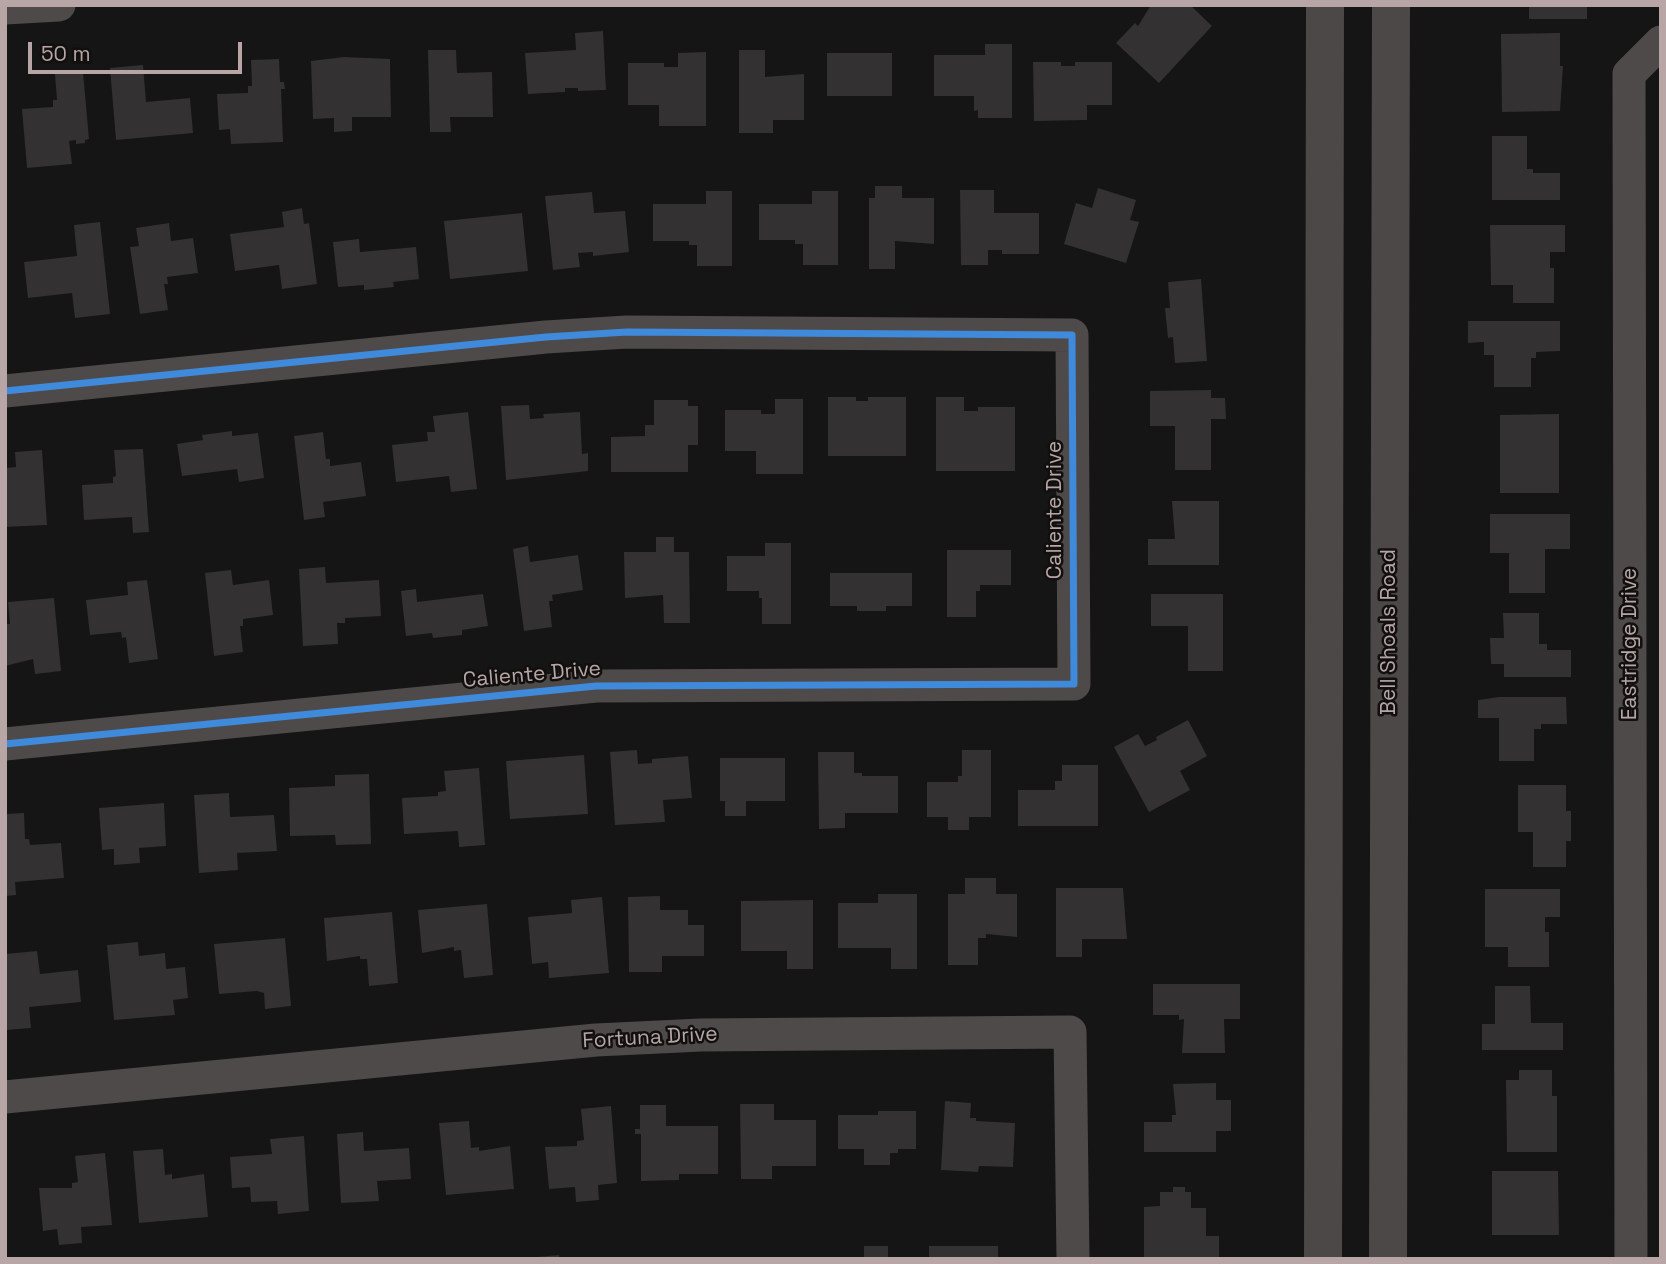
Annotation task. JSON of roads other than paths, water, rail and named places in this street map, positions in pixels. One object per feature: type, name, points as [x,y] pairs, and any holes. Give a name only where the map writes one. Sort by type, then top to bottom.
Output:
[{"type":"main road","points":[[1323,1259],[1325,5]]},
{"type":"main road","name":"Bell Shoals Road","points":[[1388,1259],[1391,5]]},
{"type":"street","points":[[5,8],[59,5]]},
{"type":"street","name":"Eastridge Drive","points":[[1631,1259],[1629,74],[1661,42]]},
{"type":"street","name":"Caliente Drive","points":[[5,391],[545,337],[627,332],[1072,335],[1074,670],[1074,684],[596,686],[5,744]]},
{"type":"street","name":"Fortuna Drive","points":[[5,1097],[596,1040],[701,1035],[1070,1032],[1073,1259]]}]
